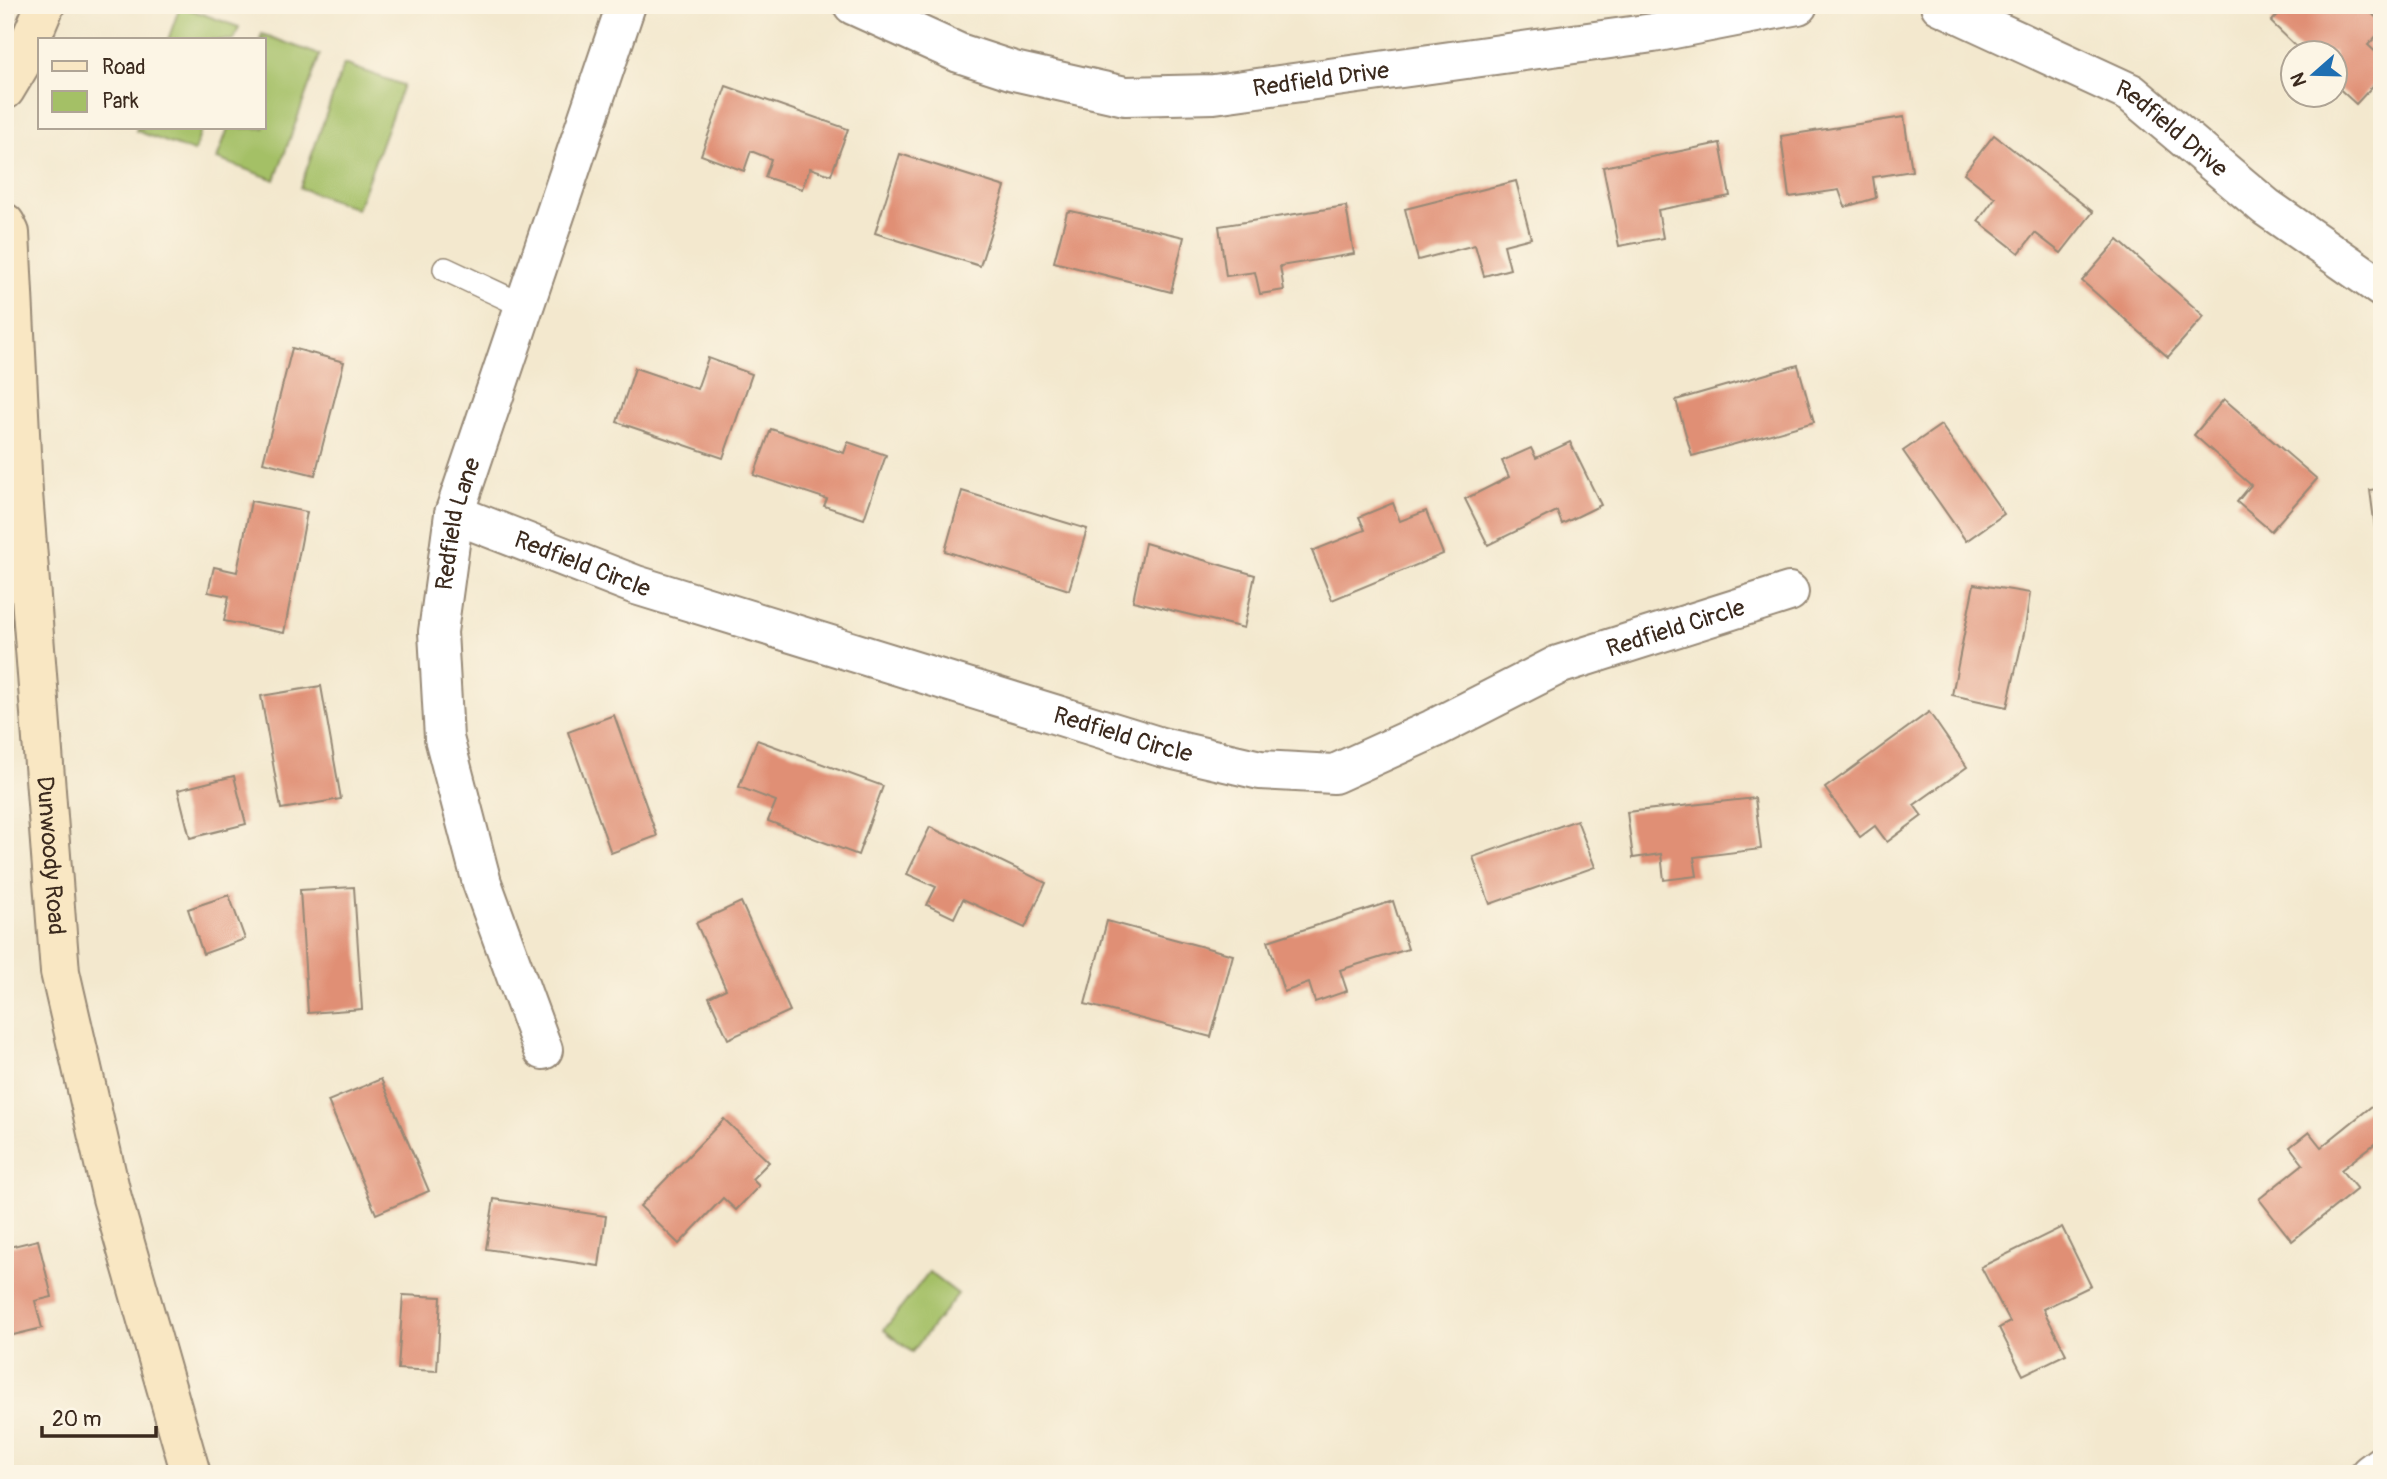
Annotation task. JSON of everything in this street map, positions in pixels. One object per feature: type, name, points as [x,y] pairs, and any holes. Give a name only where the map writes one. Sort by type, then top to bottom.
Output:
[{"type":"street","points":[[5,90],[20,65],[46,5]]},
{"type":"street","name":"Redfield Lane","points":[[543,1050],[482,883],[444,738],[438,632],[454,514],[626,5]]},
{"type":"street","name":"Redfield Drive","points":[[853,5],[958,53],[1014,71],[1125,96],[1214,94],[1653,33],[1798,5]]},
{"type":"street","name":"Redfield Drive","points":[[1940,5],[2131,93],[2266,207],[2382,288]]},
{"type":"street","name":"Dunwoody Road","points":[[5,223],[10,233],[23,493],[60,972],[112,1198],[191,1474]]},
{"type":"street","name":"Redfield Circle","points":[[454,514],[636,585],[1161,747],[1260,771],[1334,774],[1433,729],[1558,665],[1789,592]]},
{"type":"street","points":[[2370,1474],[2382,1465]]},
{"type":"lane","points":[[445,269],[524,306]]},
{"type":"green space","points":[[180,6],[239,27],[235,38],[169,38]]},
{"type":"green space","points":[[262,34],[320,55],[275,180],[217,159],[227,130],[266,130],[266,38],[261,38]]},
{"type":"green space","points":[[344,64],[403,85],[357,209],[300,188]]},
{"type":"green space","points":[[136,130],[201,130],[194,152]]},
{"type":"green space","points":[[929,1272],[958,1294],[912,1352],[884,1330]]},
{"type":"building","points":[[2287,5],[2363,5],[2382,23],[2382,30],[2368,45],[2382,58],[2382,76],[2356,104],[2348,97],[2348,38],[2288,38],[2271,22]]},
{"type":"building","points":[[726,86],[848,129],[831,175],[810,168],[802,189],[765,177],[771,159],[751,151],[744,171],[701,155]]},
{"type":"building","points":[[1904,117],[1912,171],[1873,177],[1876,198],[1845,207],[1839,190],[1789,197],[1781,136]]},
{"type":"building","points":[[1994,135],[2093,212],[2061,253],[2035,233],[2019,253],[1978,221],[1995,198],[1964,173]]},
{"type":"building","points":[[1720,143],[1730,196],[1658,210],[1663,238],[1619,246],[1603,167]]},
{"type":"building","points":[[900,154],[1005,187],[980,266],[875,233]]},
{"type":"building","points":[[1516,181],[1531,238],[1504,245],[1510,269],[1484,276],[1475,245],[1418,260],[1405,209]]},
{"type":"building","points":[[1346,206],[1354,254],[1280,266],[1284,290],[1260,294],[1255,272],[1226,276],[1219,226]]},
{"type":"building","points":[[1067,212],[1184,237],[1171,292],[1054,262]]},
{"type":"building","points":[[2118,240],[2204,316],[2168,357],[2082,281]]},
{"type":"building","points":[[292,348],[344,362],[315,475],[263,462]]},
{"type":"building","points":[[708,358],[752,374],[723,458],[617,422],[635,368],[697,389]]},
{"type":"building","points":[[1798,365],[1814,422],[1692,456],[1676,400]]},
{"type":"building","points":[[2224,399],[2317,479],[2271,531],[2237,502],[2251,485],[2194,435]]},
{"type":"building","points":[[1941,425],[2004,514],[1966,541],[1903,451]]},
{"type":"building","points":[[771,429],[844,453],[848,442],[886,455],[864,519],[824,506],[827,499],[754,475]]},
{"type":"building","points":[[1570,442],[1601,505],[1562,524],[1557,511],[1488,545],[1465,499],[1509,477],[1502,461],[1531,448],[1536,458]]},
{"type":"building","points":[[2382,488],[2382,566],[2380,566],[2370,490]]},
{"type":"building","points":[[962,491],[1087,529],[1069,590],[945,551]]},
{"type":"building","points":[[251,501],[307,512],[284,633],[224,621],[229,596],[208,592],[214,567],[237,572]]},
{"type":"building","points":[[1393,503],[1400,521],[1426,511],[1443,554],[1332,600],[1312,551],[1365,530],[1359,517]]},
{"type":"building","points":[[1145,543],[1255,575],[1244,628],[1133,601]]},
{"type":"building","points":[[1974,584],[2030,593],[2025,629],[2007,707],[1952,695]]},
{"type":"building","points":[[321,686],[341,799],[281,809],[261,696]]},
{"type":"building","points":[[1929,712],[1967,767],[1914,805],[1922,816],[1887,842],[1875,826],[1860,837],[1825,788]]},
{"type":"building","points":[[614,715],[657,836],[611,853],[568,732]]},
{"type":"building","points":[[757,740],[883,786],[858,855],[768,821],[776,801],[739,787]]},
{"type":"building","points":[[234,776],[246,824],[190,838],[178,790]]},
{"type":"building","points":[[1755,798],[1761,849],[1694,857],[1697,876],[1664,880],[1661,854],[1633,858],[1627,812]]},
{"type":"building","points":[[1577,820],[1595,867],[1490,904],[1473,857]]},
{"type":"building","points":[[930,827],[1046,883],[1025,928],[963,899],[954,918],[927,905],[936,887],[907,874]]},
{"type":"building","points":[[354,887],[362,1009],[308,1013],[300,890]]},
{"type":"building","points":[[229,895],[245,939],[203,954],[188,909]]},
{"type":"building","points":[[1393,901],[1408,949],[1340,970],[1347,991],[1315,1002],[1309,983],[1284,992],[1268,941]]},
{"type":"building","points":[[741,902],[790,1011],[728,1039],[709,997],[726,989],[696,923]]},
{"type":"building","points":[[1107,921],[1233,955],[1211,1037],[1085,1004]]},
{"type":"building","points":[[381,1079],[429,1191],[376,1214],[328,1101]]},
{"type":"building","points":[[2372,1106],[2382,1119],[2382,1138],[2341,1170],[2357,1189],[2292,1241],[2259,1199],[2303,1164],[2290,1147],[2309,1132],[2321,1147]]},
{"type":"building","points":[[724,1119],[769,1162],[752,1179],[759,1186],[736,1210],[723,1198],[679,1244],[640,1206]]},
{"type":"building","points":[[494,1199],[606,1216],[599,1266],[486,1249]]},
{"type":"building","points":[[2062,1227],[2091,1286],[2043,1309],[2066,1354],[2023,1375],[1999,1328],[2010,1322],[1981,1267]]},
{"type":"building","points":[[38,1240],[52,1297],[35,1301],[42,1328],[5,1337],[5,1248]]},
{"type":"building","points":[[403,1295],[441,1297],[437,1371],[398,1369]]}]
